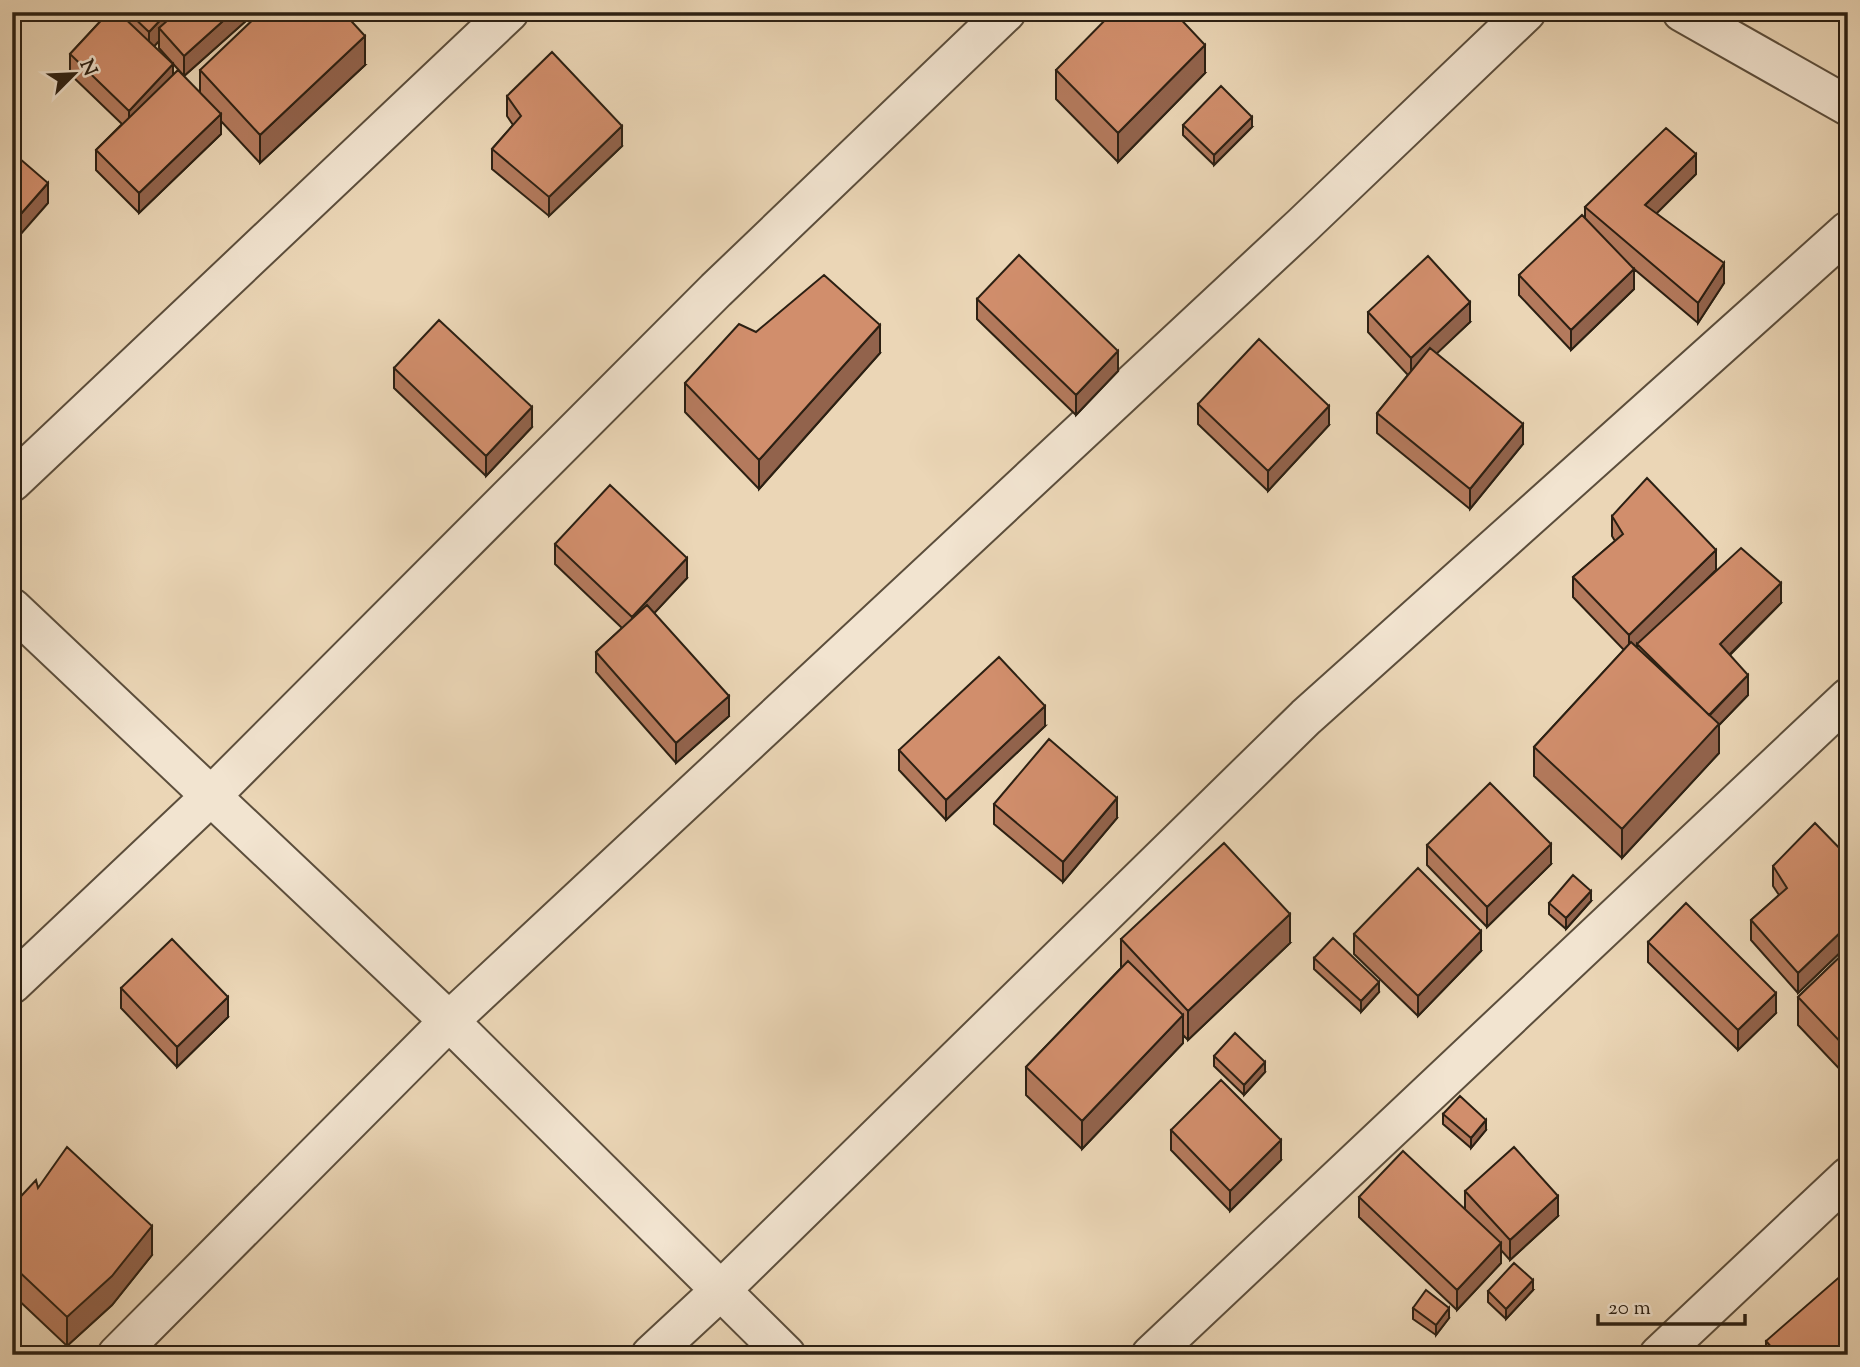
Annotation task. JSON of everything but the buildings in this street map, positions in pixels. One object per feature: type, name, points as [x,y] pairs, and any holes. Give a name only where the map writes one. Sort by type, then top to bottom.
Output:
[{"type":"street","points":[[12,482],[509,12]]},
{"type":"street","points":[[12,984],[212,796],[716,290],[1006,12]]},
{"type":"street","points":[[117,1355],[449,1021],[1292,235],[1526,12]]},
{"type":"street","points":[[1682,12],[1848,106]]},
{"type":"street","points":[[651,1355],[721,1290],[1306,718],[1848,231]]},
{"type":"street","points":[[12,608],[449,1021],[786,1355]]},
{"type":"street","points":[[1151,1355],[1848,698]]},
{"type":"street","points":[[1658,1355],[1848,1177]]}]
